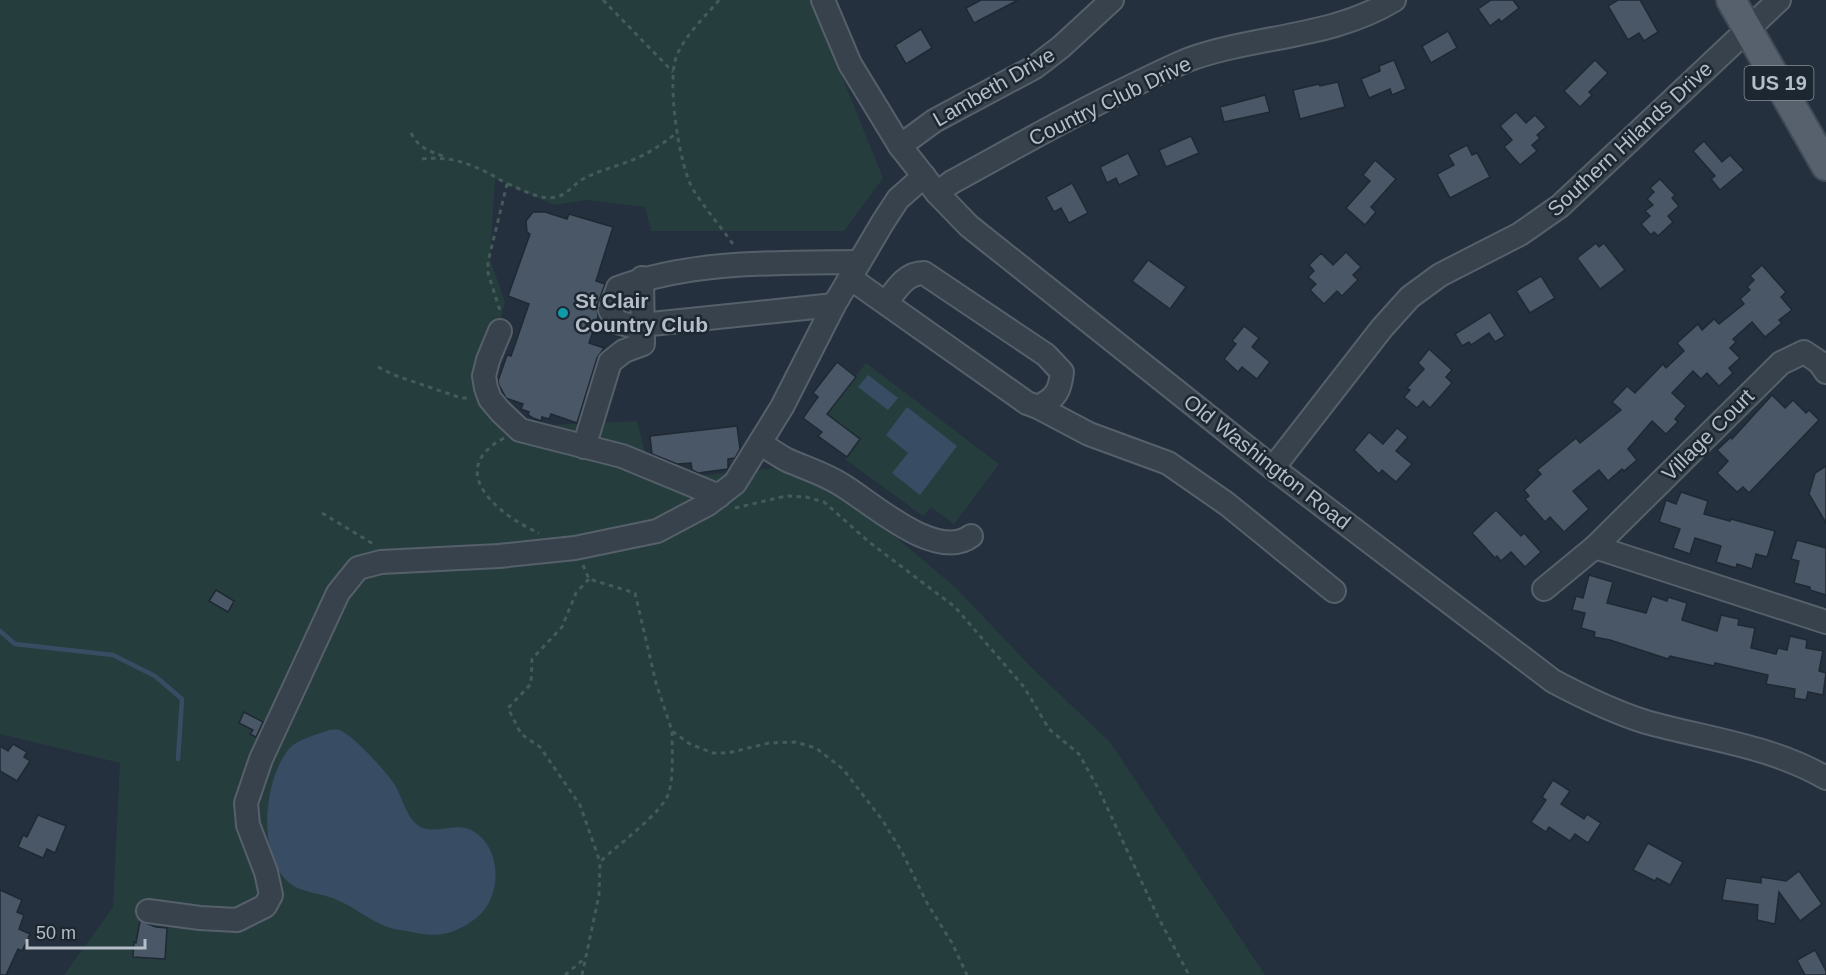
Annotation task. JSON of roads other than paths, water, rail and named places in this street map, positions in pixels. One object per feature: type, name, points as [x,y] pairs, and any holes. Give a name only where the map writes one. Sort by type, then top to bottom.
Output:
[{"type":"main road","name":"US 19","points":[[1731,0],[1826,166]]},
{"type":"street","name":"Old Washington Road","points":[[823,0],[850,64],[900,146],[930,184],[969,226],[1273,468],[1553,681],[1597,704],[1645,721],[1766,751],[1826,778]]},
{"type":"street","name":"Lambeth Drive","points":[[900,146],[934,121],[1035,67],[1061,47],[1112,0]]},
{"type":"street","name":"Country Club Drive","points":[[148,911],[237,920],[265,906],[270,895],[266,872],[248,825],[246,802],[261,759],[338,593],[358,568],[381,562],[499,556],[575,548],[657,531],[714,500],[735,483],[782,407],[834,305],[898,199],[930,184],[952,182],[1098,103],[1190,60],[1229,48],[1324,29],[1363,16],[1394,0]]},
{"type":"street","name":"Southern Hilands Drive","points":[[1273,468],[1382,328],[1410,297],[1448,270],[1520,234],[1560,206],[1779,0]]},
{"type":"street","points":[[834,305],[632,326],[617,322],[610,310],[618,288],[642,278],[746,263],[854,270],[886,303],[1027,404],[1038,407],[1089,434],[1168,463],[1227,504],[1334,591]]},
{"type":"street","points":[[886,303],[902,281],[916,273],[924,273],[1036,349],[1062,372],[1060,387],[1049,401],[1038,407]]},
{"type":"street","points":[[584,447],[610,362],[624,351],[643,344],[642,278]]},
{"type":"street","points":[[500,331],[484,376],[490,399],[520,430],[622,456],[714,500]]},
{"type":"street","name":"Village Court","points":[[1544,589],[1595,547],[1781,363],[1804,352],[1819,362],[1826,372]]},
{"type":"street","points":[[759,443],[786,459],[841,484],[900,526],[948,544],[963,543],[971,536]]},
{"type":"street","points":[[1595,547],[1826,622]]},
{"type":"water","points":[[868,375],[898,398],[888,410],[858,387]]},
{"type":"water","points":[[907,407],[957,446],[920,495],[892,473],[908,453],[886,435]]},
{"type":"water","points":[[329,730],[345,733],[378,764],[396,787],[415,823],[428,829],[464,828],[482,838],[494,860],[496,873],[494,886],[491,899],[484,910],[467,925],[451,932],[435,935],[388,927],[331,897],[298,888],[287,881],[277,868],[271,852],[267,815],[274,778],[289,749],[302,740]]},
{"type":"waterway","points":[[0,631],[15,644],[113,655],[155,676],[182,699],[178,759]]},
{"type":"place","name":"St Clair Country Club","points":[[563,313]]}]
